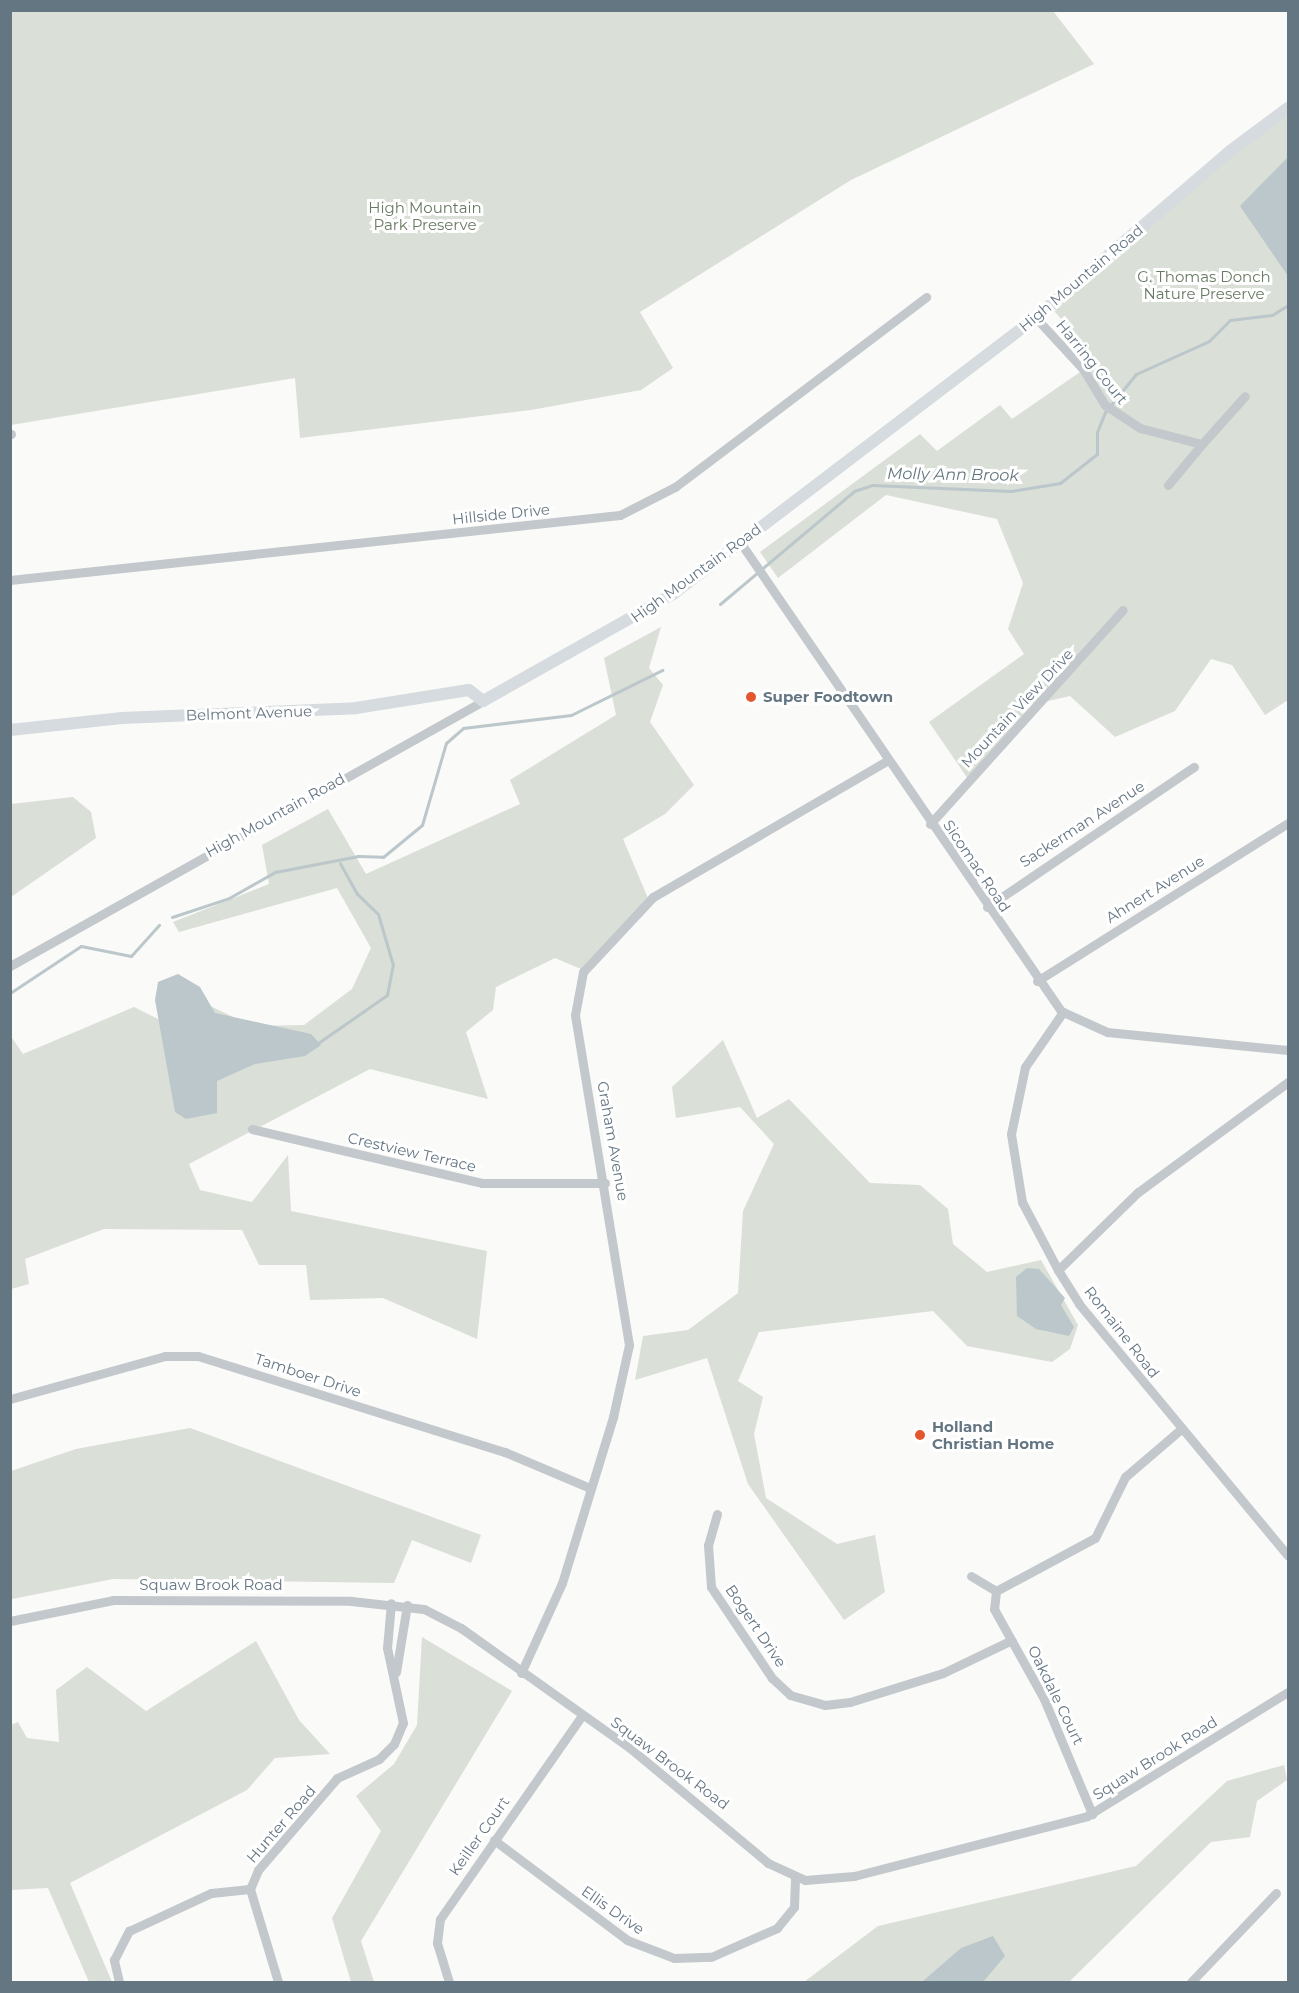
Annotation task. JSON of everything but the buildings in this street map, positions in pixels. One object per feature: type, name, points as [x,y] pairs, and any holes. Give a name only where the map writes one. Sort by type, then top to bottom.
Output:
[{"type":"main road","name":"High Mountain Road","points":[[483,701],[644,613],[1036,318],[1230,151],[1288,108]]},
{"type":"main road","name":"Belmont Avenue","points":[[10,730],[123,718],[356,708],[469,690],[483,701]]},
{"type":"street","name":"Hillside Drive","points":[[10,580],[620,515],[675,487],[926,297]]},
{"type":"street","name":"Harring Court","points":[[1036,318],[1083,369],[1108,408],[1140,428],[1202,444]]},
{"type":"street","points":[[1168,485],[1245,396]]},
{"type":"street","name":"Sicomac Road","points":[[740,542],[1037,981],[1064,1012],[1107,1032],[1288,1050]]},
{"type":"street","name":"Mountain View Drive","points":[[930,824],[1123,610]]},
{"type":"street","name":"High Mountain Road","points":[[10,966],[483,701]]},
{"type":"street","name":"Graham Avenue","points":[[521,1673],[554,1605],[614,1417],[629,1334],[575,1015],[576,991],[588,963],[653,897],[696,867],[887,760]]},
{"type":"street","name":"Sackerman Avenue","points":[[987,907],[1194,767]]},
{"type":"street","name":"Ahnert Avenue","points":[[1037,981],[1288,823]]},
{"type":"street","name":"Romaine Road","points":[[1064,1012],[1025,1067],[1011,1134],[1022,1202],[1079,1304],[1288,1556]]},
{"type":"street","points":[[1058,1270],[1138,1192],[1288,1082]]},
{"type":"street","name":"Crestview Terrace","points":[[252,1129],[482,1182],[605,1183]]},
{"type":"street","name":"Tamboer Drive","points":[[10,1399],[186,1354],[505,1452],[590,1488]]},
{"type":"street","points":[[971,1576],[996,1591],[1095,1538],[1125,1477],[1181,1429]]},
{"type":"street","name":"Bogert Drive","points":[[717,1514],[708,1545],[711,1587],[772,1678],[796,1698],[832,1705],[879,1694],[944,1672],[1012,1640]]},
{"type":"street","name":"Oakdale Court","points":[[996,1591],[994,1609],[1044,1699],[1092,1814]]},
{"type":"street","name":"Squaw Brook Road","points":[[10,1621],[113,1600],[407,1605],[446,1618],[581,1717],[668,1776],[768,1863],[795,1878],[854,1876],[1092,1814],[1288,1692]]},
{"type":"street","name":"Hunter Road","points":[[250,1889],[258,1870],[338,1778],[379,1759],[394,1744],[403,1723],[396,1672],[387,1648],[391,1603]]},
{"type":"street","name":"Hunter Road","points":[[396,1672],[407,1605]]},
{"type":"street","name":"Keiller Court","points":[[449,1983],[437,1926],[494,1840],[581,1717]]},
{"type":"street","name":"Ellis Drive","points":[[494,1840],[627,1940],[674,1958],[711,1957],[777,1928],[794,1908],[795,1878]]},
{"type":"street","points":[[119,1983],[114,1960],[129,1931],[211,1893],[250,1889],[278,1983]]},
{"type":"street","points":[[1191,1983],[1276,1893]]},
{"type":"green space","name":"High Mountain Park Preserve","points":[[11,11],[1053,11],[1094,64],[851,180],[640,312],[673,368],[641,390],[531,410],[300,438],[295,378],[11,425]]},
{"type":"green space","name":"G. Thomas Donch Nature Preserve","points":[[1288,108],[1288,700],[1265,715],[1232,665],[1211,659],[1175,711],[1115,737],[1070,696],[1044,702],[968,779],[929,722],[1024,654],[1008,629],[1023,583],[997,519],[886,495],[778,578],[760,552],[920,434],[937,451],[1000,405],[1012,419],[1096,361],[1050,306]]},
{"type":"green space","points":[[661,627],[649,668],[663,685],[650,722],[694,785],[665,814],[623,839],[650,903],[581,969],[555,958],[496,987],[493,1010],[466,1032],[488,1099],[370,1069],[189,1164],[200,1190],[252,1202],[288,1155],[291,1211],[487,1251],[477,1339],[383,1298],[310,1300],[306,1265],[259,1265],[242,1230],[104,1229],[25,1259],[29,1284],[11,1289],[10,1035],[23,1054],[134,1007],[162,1021],[181,992],[252,1026],[304,1025],[352,989],[371,948],[337,888],[179,932],[173,922],[269,884],[262,845],[328,809],[366,874],[520,804],[510,780],[616,715],[604,658]]},
{"type":"green space","points":[[73,797],[91,812],[96,838],[11,897],[11,804]]},
{"type":"green space","points":[[723,1040],[757,1118],[789,1099],[870,1183],[920,1185],[948,1209],[953,1244],[987,1272],[1041,1260],[1078,1325],[1070,1349],[1052,1362],[967,1346],[933,1311],[759,1332],[738,1381],[763,1397],[754,1434],[766,1498],[837,1544],[875,1535],[885,1592],[844,1620],[748,1484],[707,1358],[635,1380],[643,1336],[688,1330],[738,1293],[743,1211],[774,1144],[740,1107],[676,1118],[672,1087]]},
{"type":"green space","points":[[190,1428],[481,1535],[471,1563],[412,1540],[394,1583],[113,1579],[12,1599],[11,1471],[76,1449]]},
{"type":"green space","points":[[422,1637],[512,1691],[361,1941],[374,1982],[351,1982],[332,1918],[381,1831],[356,1796],[394,1764],[417,1725]]},
{"type":"green space","points":[[256,1641],[299,1720],[330,1754],[275,1758],[247,1790],[70,1883],[112,1982],[89,1982],[48,1888],[11,1890],[11,1725],[18,1722],[27,1738],[59,1742],[56,1690],[87,1667],[146,1711]]},
{"type":"green space","points":[[1284,1765],[1287,1780],[1257,1801],[1250,1837],[1211,1842],[1069,1982],[804,1982],[878,1926],[1136,1866],[1227,1781]]},
{"type":"shaded area","points":[[1288,157],[1288,276],[1240,206]]},
{"type":"shaded area","points":[[178,974],[200,987],[215,1013],[311,1034],[321,1045],[305,1056],[255,1064],[217,1081],[217,1113],[186,1119],[175,1112],[155,1000],[158,982]]},
{"type":"shaded area","points":[[1027,1268],[1039,1269],[1065,1298],[1061,1305],[1074,1327],[1069,1336],[1036,1329],[1017,1316],[1016,1277]]},
{"type":"shaded area","points":[[993,1936],[1005,1956],[983,1982],[922,1982],[961,1948]]},
{"type":"waterway","name":"Molly Ann Brook","points":[[720,604],[854,491],[872,485],[1011,491],[1060,483],[1097,454],[1097,432],[1105,412],[1136,374],[1209,341],[1230,320],[1272,315],[1288,305]]},
{"type":"waterway","name":"Molly Ann Brook","points":[[172,917],[229,898],[275,872],[358,856],[383,857],[422,825],[446,743],[463,728],[571,715],[662,670]]},
{"type":"waterway","points":[[318,1043],[387,995],[393,965],[378,914],[357,894],[340,863]]},
{"type":"waterway","name":"Molly Ann Brook","points":[[10,993],[81,946],[131,956],[159,925]]},
{"type":"place","name":"Super Foodtown","points":[[751,697]]},
{"type":"place","name":"Holland Christian Home","points":[[920,1435]]}]
